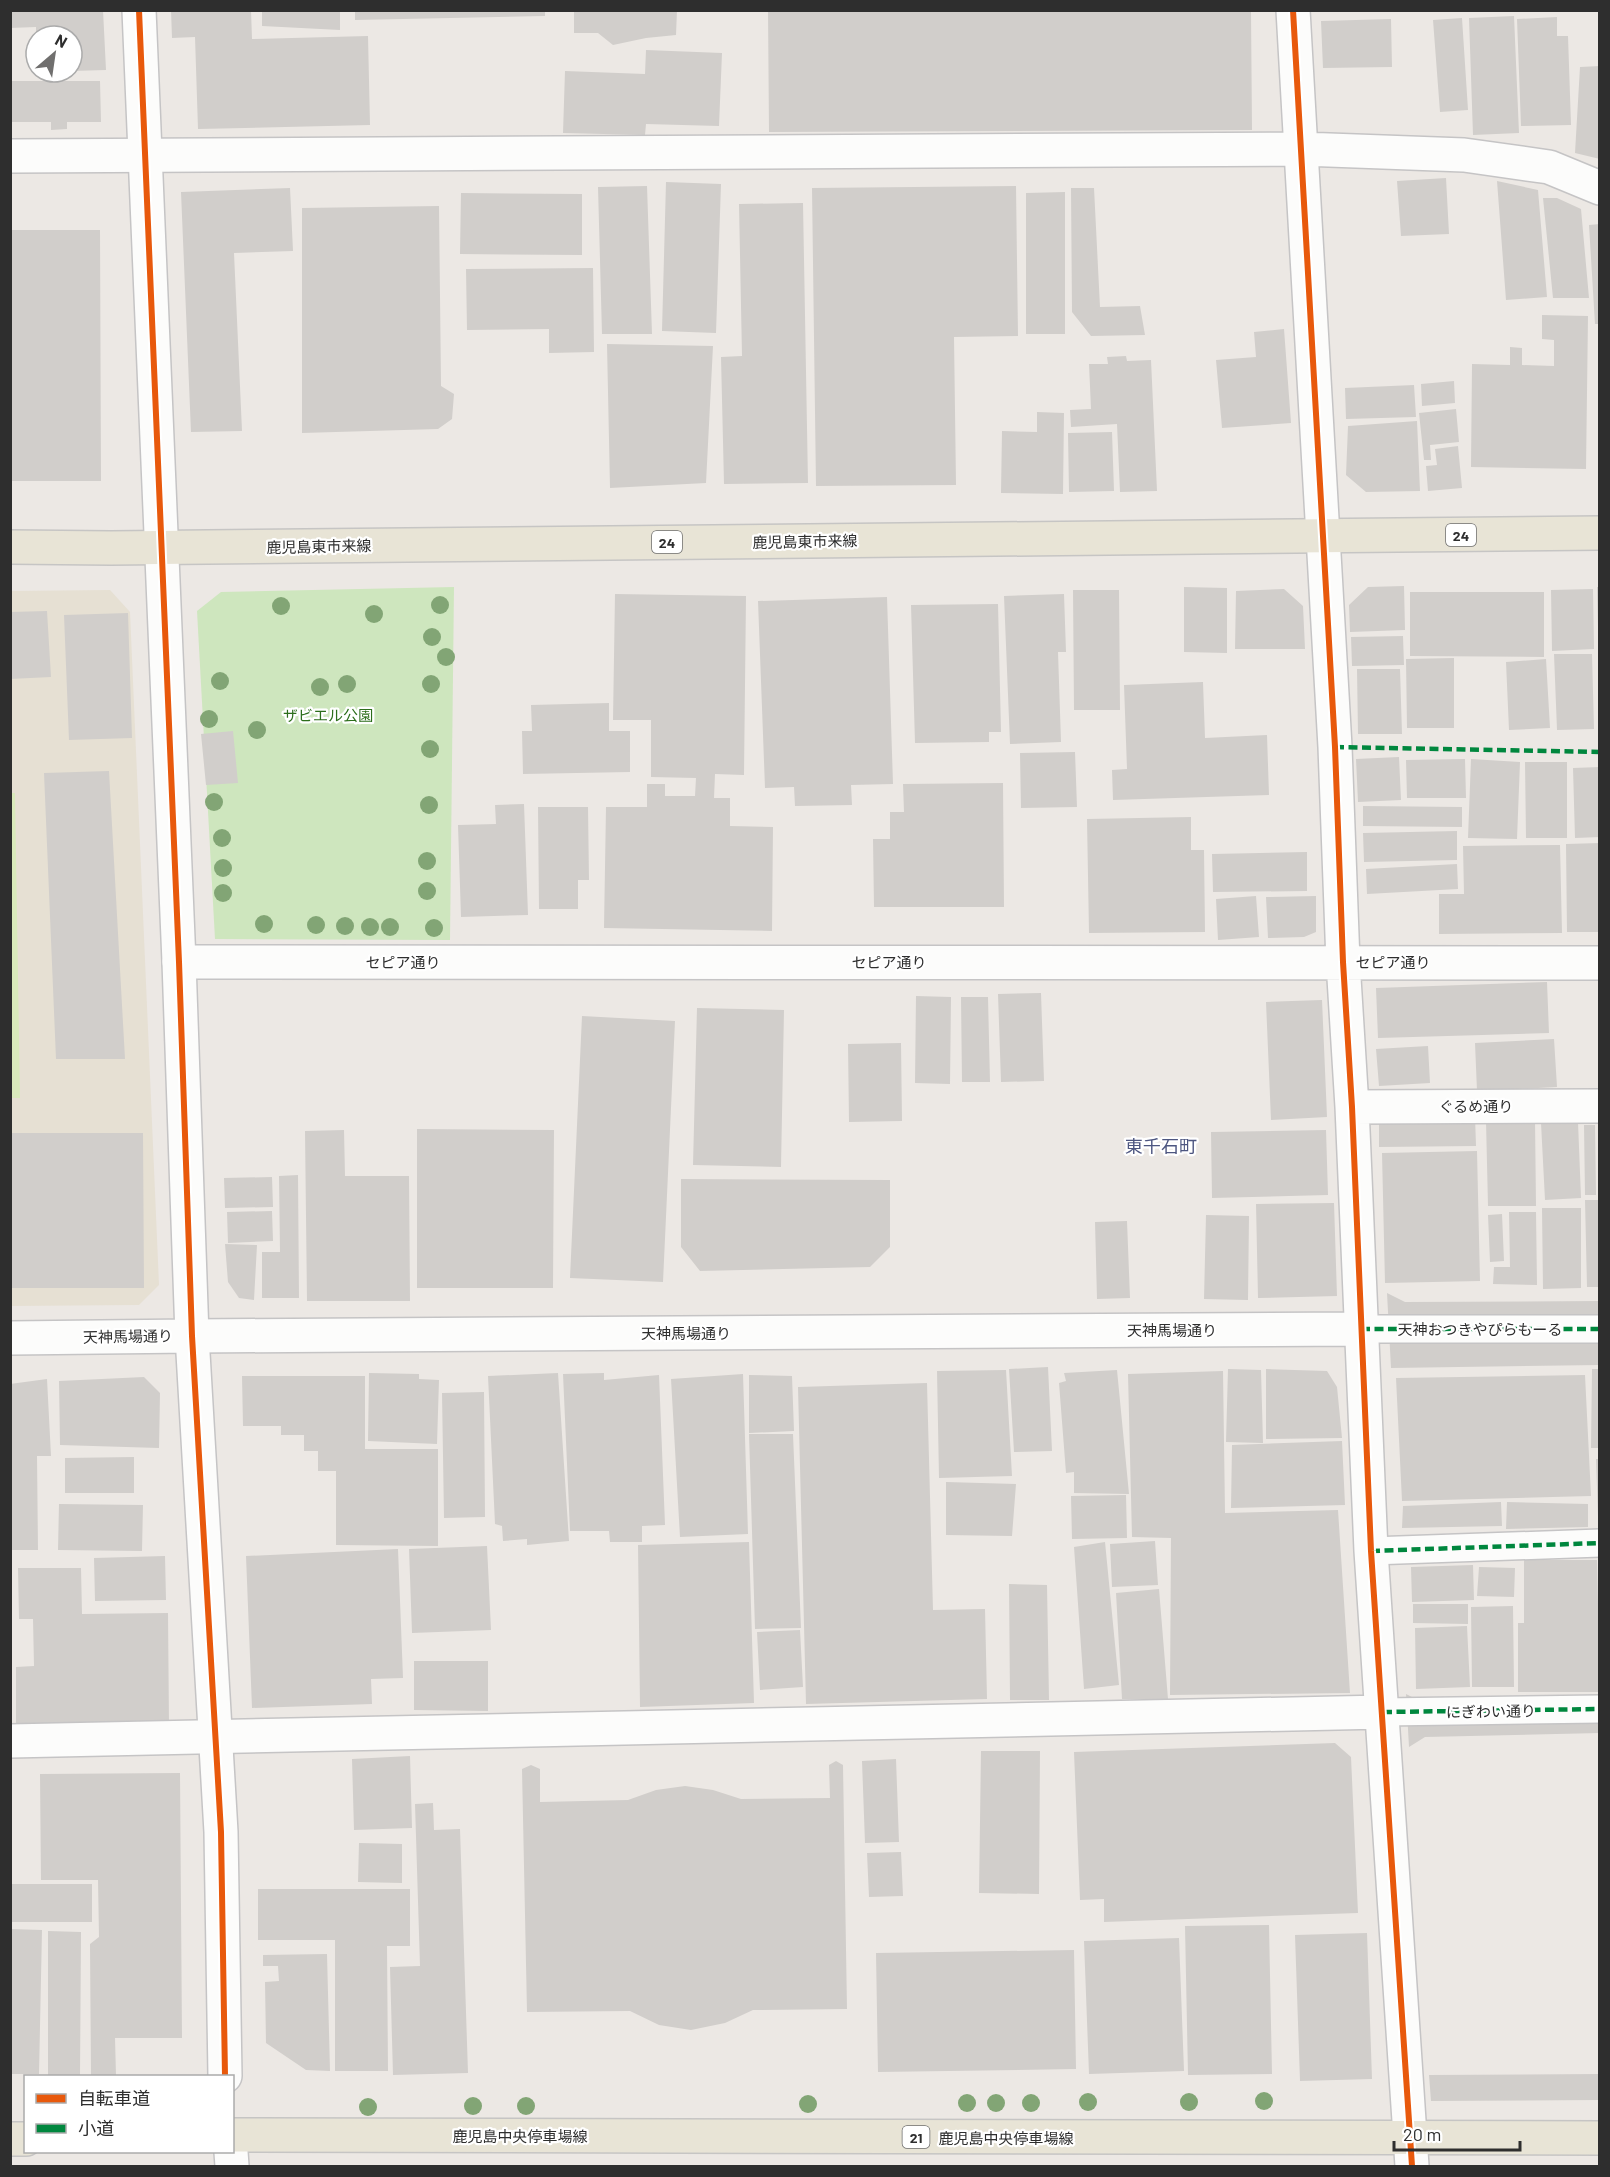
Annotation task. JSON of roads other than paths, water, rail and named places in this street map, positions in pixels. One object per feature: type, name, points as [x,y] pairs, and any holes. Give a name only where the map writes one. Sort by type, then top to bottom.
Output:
[{"type":"main road","name":"鹿児島東市来線","points":[[10,547],[1599,533]]},
{"type":"main road","name":"鹿児島中央停車場線","points":[[234,2135],[1410,2153],[1599,2138]]},
{"type":"street","points":[[139,10],[179,962],[192,1336],[221,1832],[225,2075]]},
{"type":"street","points":[[1293,10],[1335,747],[1371,1551],[1410,2153]]},
{"type":"street","points":[[10,156],[1302,149],[1464,155],[1550,167],[1599,188]]},
{"type":"street","name":"セピア通り","points":[[179,962],[1599,963]]},
{"type":"street","name":"ぐるめ通り","points":[[1352,1107],[1599,1106]]},
{"type":"street","name":"天神馬場通り","points":[[10,1338],[1361,1329]]},
{"type":"street","name":"天神おつきやぴらもーる","points":[[1361,1329],[1599,1329]]},
{"type":"street","points":[[1371,1551],[1599,1543]]},
{"type":"street","name":"にぎわい通り","points":[[1383,1713],[1599,1709]]},
{"type":"street","points":[[10,1741],[1383,1713]]},
{"type":"district","name":"東千石町","points":[[1161,1146]]},
{"type":"park label","name":"ザビエル公園","points":[[328,715]]}]
